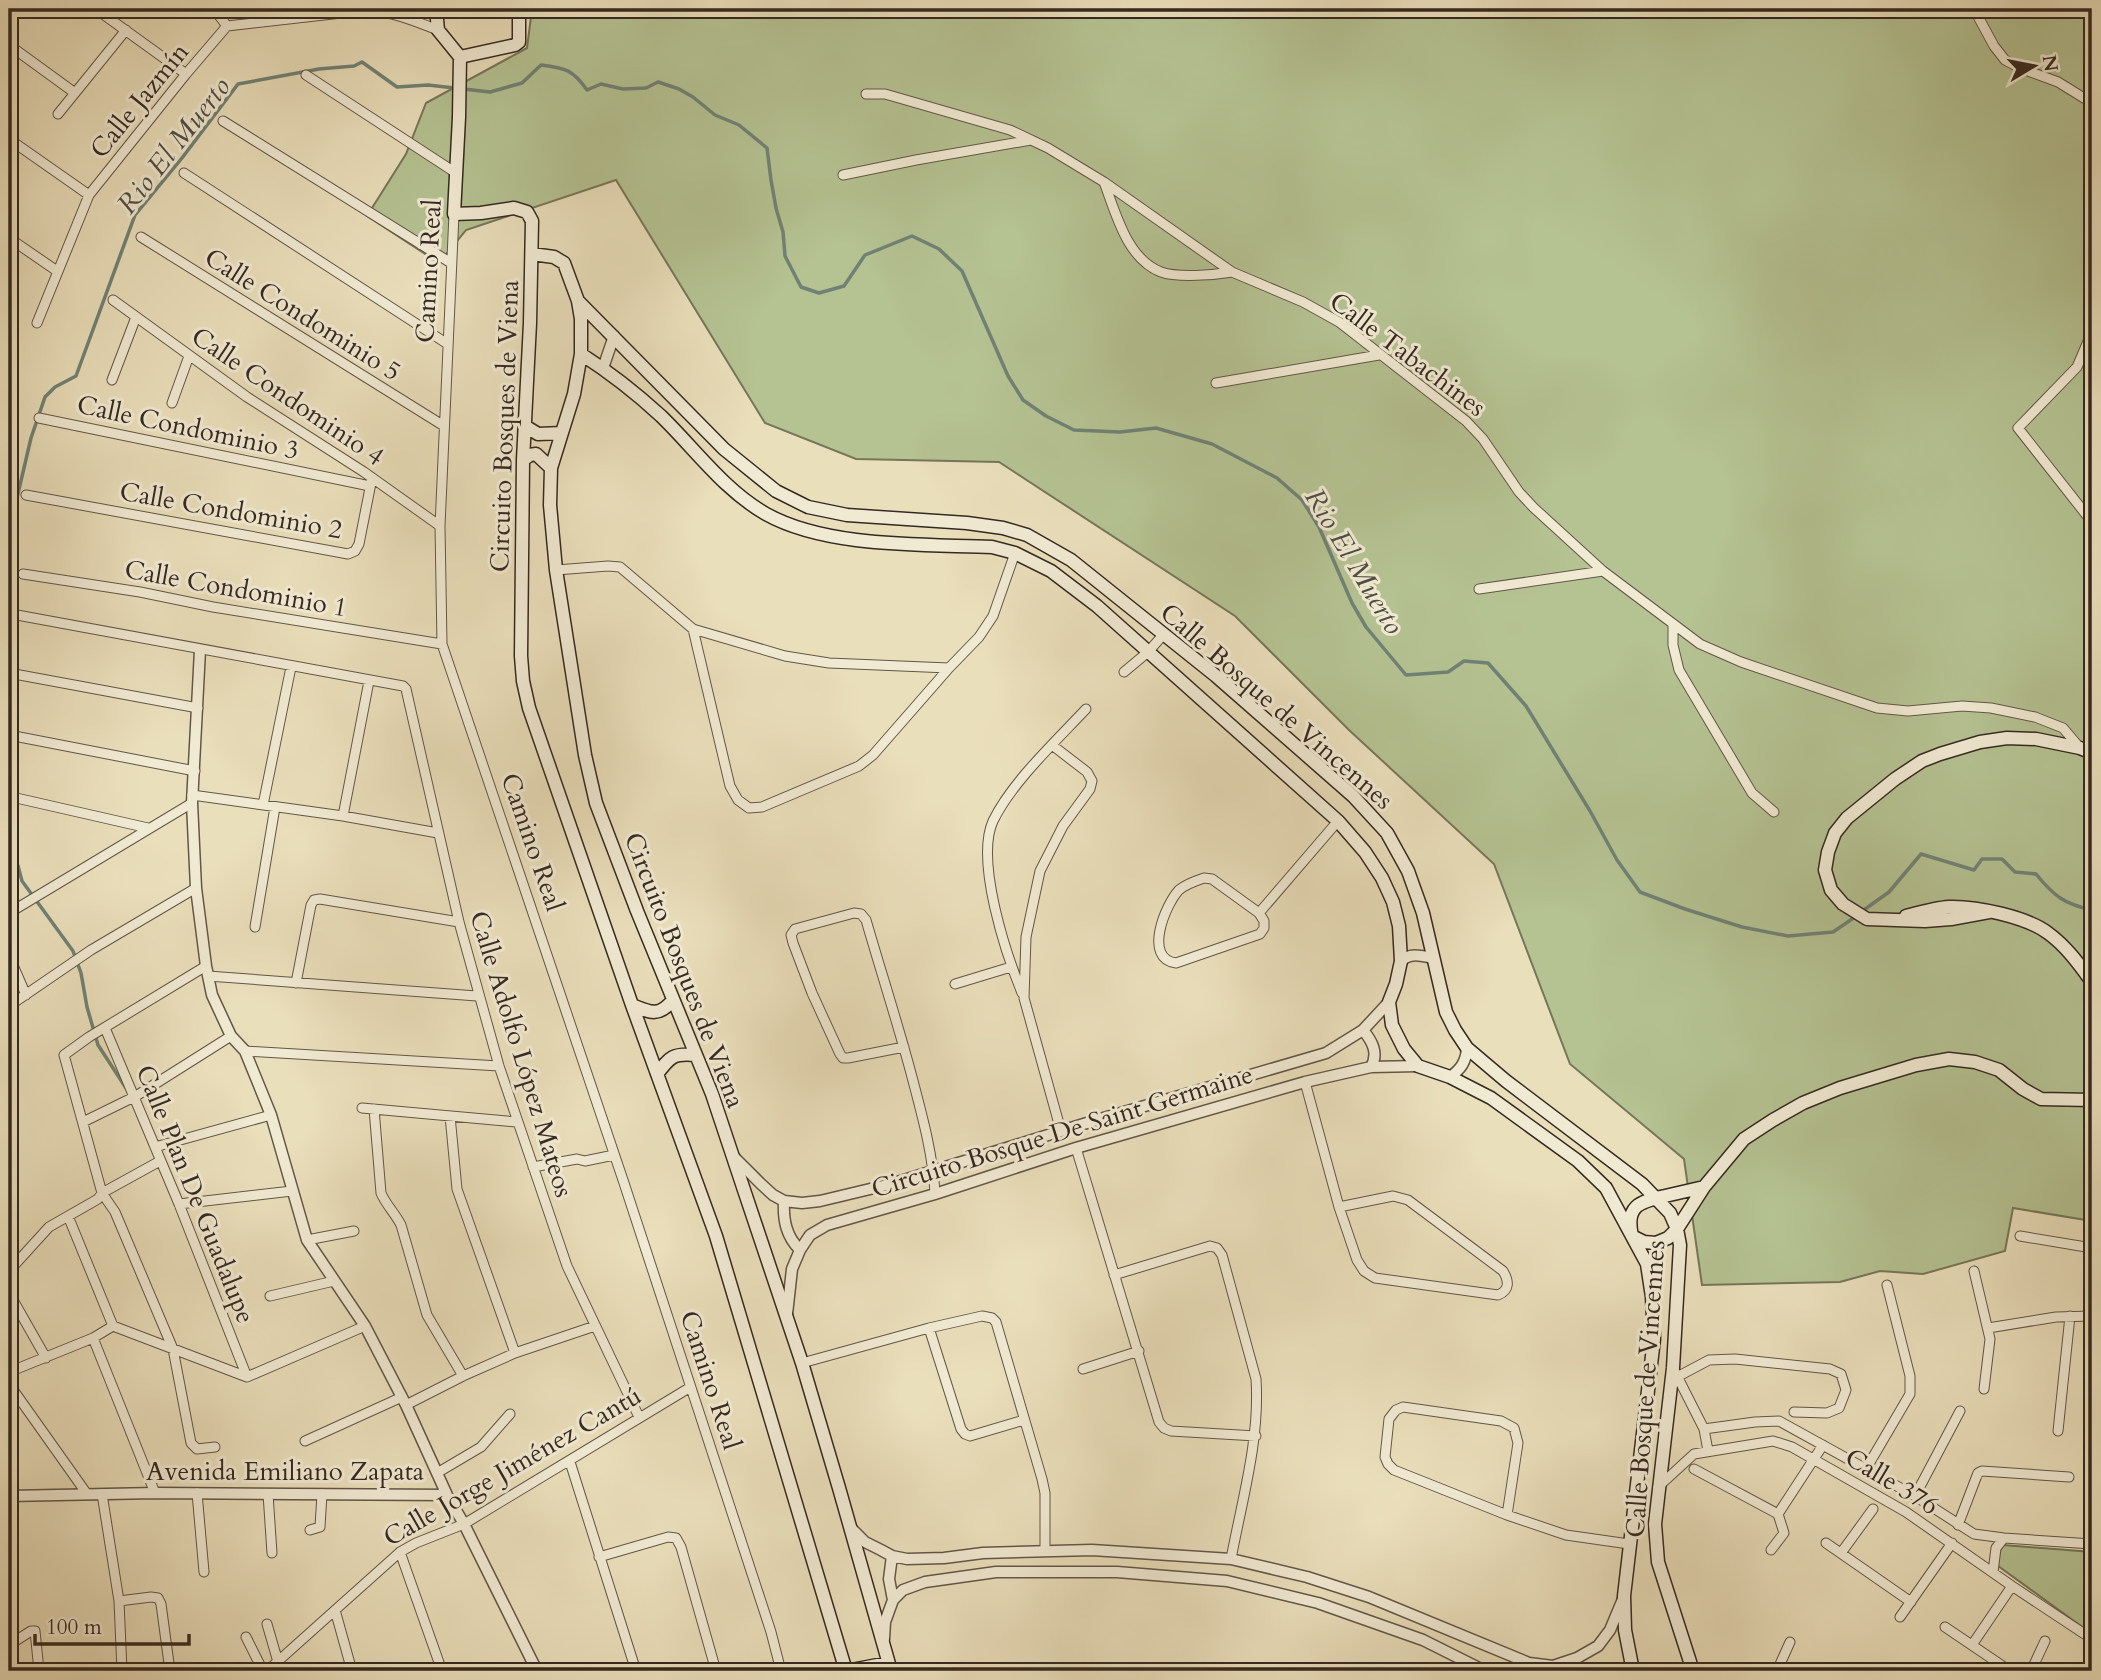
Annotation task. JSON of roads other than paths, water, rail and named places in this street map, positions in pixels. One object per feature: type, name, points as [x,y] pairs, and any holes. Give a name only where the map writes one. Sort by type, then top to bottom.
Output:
[{"type":"main road","points":[[436,9],[438,30],[460,60],[519,42],[519,9]]},
{"type":"main road","name":"Camino Real","points":[[454,214],[460,60]]},
{"type":"main road","points":[[454,214],[522,209],[532,221],[532,254]]},
{"type":"main road","name":"Circuito Bosques de Viena","points":[[846,1671],[716,1236],[632,1005],[529,708],[523,681],[523,460],[532,254],[554,257],[564,263],[578,301],[581,319],[581,354],[574,394],[551,468],[550,505],[556,570],[585,755],[596,803],[732,1155],[802,1363],[889,1667]]},
{"type":"main road","name":"Calle Bosque de Vincennes","points":[[578,301],[724,449],[776,491],[808,506],[847,515],[1003,528],[1027,535],[1071,560],[1216,676],[1353,796],[1387,834],[1408,871],[1423,913],[1446,1012],[1467,1048],[1506,1082],[1642,1184],[1670,1213],[1677,1229],[1680,1245],[1675,1372],[1657,1488],[1655,1524],[1658,1562],[1692,1671]]},
{"type":"main road","name":"Calle Bosque de Vincennes","points":[[581,354],[603,368],[660,416],[730,486],[766,514],[802,528],[839,537],[992,547],[1015,553],[1051,571],[1097,606],[1338,821],[1365,852],[1382,878],[1393,902],[1399,926],[1401,961],[1389,1002]]},
{"type":"main road","points":[[525,426],[538,434],[562,433]]},
{"type":"main road","points":[[523,460],[536,454],[551,468]]},
{"type":"main road","points":[[2088,750],[2036,739],[2007,738],[1980,742],[1922,761],[1847,818],[1835,833],[1825,870],[1831,890],[1843,904],[1867,919],[1925,921],[1989,912],[2031,922],[2063,946],[2092,982]]},
{"type":"main road","points":[[632,1005],[657,1012],[665,1010],[673,1000]]},
{"type":"main road","points":[[1389,1002],[1392,1025],[1404,1049],[1418,1066]]},
{"type":"main road","points":[[657,1074],[672,1056],[695,1055]]},
{"type":"main road","points":[[1704,1187],[1643,1201],[1633,1210],[1629,1223],[1632,1236],[1644,1242],[1656,1243],[1668,1238],[1677,1229],[1704,1187],[1744,1139],[1773,1120],[1803,1103],[1840,1088],[1916,1065],[1949,1059],[1975,1062],[1999,1070],[2041,1099],[2092,1100]]},
{"type":"main road","name":"Calle Bosque de Vincennes","points":[[1418,1066],[1450,1077],[1491,1097],[1578,1161],[1606,1188],[1647,1264],[1654,1339],[1624,1597],[1625,1630],[1633,1671]]},
{"type":"main road","points":[[846,1671],[889,1667]]},
{"type":"street","points":[[96,9],[186,74]]},
{"type":"street","points":[[214,9],[227,26],[368,10],[404,16],[438,30]]},
{"type":"street","points":[[1974,9],[1994,46],[2005,60],[2059,82],[2092,103]]},
{"type":"street","name":"Calle Jazmín","points":[[37,323],[89,195],[227,26]]},
{"type":"street","points":[[58,114],[126,30]]},
{"type":"street","points":[[9,46],[75,93]]},
{"type":"street","points":[[306,75],[456,173]]},
{"type":"street","name":"Calle Tabachines","points":[[866,94],[885,94],[1010,130],[1031,140],[1104,182],[1232,272],[1303,302],[1339,322],[1466,421],[1483,439],[1519,492],[1603,571],[1700,644],[1741,662],[1877,708],[1908,711],[1962,706],[2035,717],[2063,728],[2088,750]]},
{"type":"street","points":[[223,121],[451,263]]},
{"type":"street","points":[[9,139],[89,195]]},
{"type":"street","points":[[843,175],[1031,140]]},
{"type":"street","points":[[184,173],[446,342]]},
{"type":"street","points":[[1104,182],[1120,225],[1135,252],[1149,265],[1163,273],[1208,275],[1232,272]]},
{"type":"street","name":"Camino Real","points":[[454,214],[446,342],[440,526],[442,644],[771,1632],[780,1671]]},
{"type":"street","name":"Calle Condominio 5","points":[[141,237],[444,426]]},
{"type":"street","points":[[9,238],[57,271]]},
{"type":"street","name":"Calle Condominio 4","points":[[113,300],[247,397],[364,471],[371,482],[440,526]]},
{"type":"street","points":[[112,380],[136,317]]},
{"type":"street","points":[[2092,332],[2077,367],[2018,428],[2092,522]]},
{"type":"street","points":[[603,368],[614,336]]},
{"type":"street","points":[[1216,383],[1379,355]]},
{"type":"street","points":[[172,403],[189,356]]},
{"type":"street","name":"Calle Condominio 3","points":[[39,418],[371,482]]},
{"type":"street","name":"Calle Condominio 2","points":[[26,495],[348,554],[355,551],[359,544],[371,482]]},
{"type":"street","points":[[693,629],[730,786],[738,800],[749,808],[762,807],[859,766],[873,755],[979,637],[993,616],[1015,553]]},
{"type":"street","points":[[556,570],[620,567],[693,629],[785,656],[829,663],[949,668]]},
{"type":"street","points":[[1479,589],[1603,571]]},
{"type":"street","name":"Calle Condominio 1","points":[[23,574],[442,644]]},
{"type":"street","points":[[17,615],[369,681],[343,816]]},
{"type":"street","points":[[1673,625],[1672,645],[1679,670],[1752,793],[1774,812]]},
{"type":"street","points":[[1124,672],[1163,635]]},
{"type":"street","points":[[200,650],[192,799],[197,888],[212,995],[231,1036],[245,1051],[271,1115],[307,1240],[365,1326],[404,1401],[447,1495]]},
{"type":"street","points":[[263,805],[292,667]]},
{"type":"street","points":[[9,673],[198,708]]},
{"type":"street","name":"Calle Adolfo López Mateos","points":[[369,681],[403,686],[406,689],[458,922],[499,1066],[567,1266],[639,1417]]},
{"type":"street","points":[[1061,1131],[1024,998],[1011,967],[988,873],[986,854],[993,822],[1013,789],[1086,709]]},
{"type":"street","points":[[9,735],[195,771]]},
{"type":"street","points":[[1024,998],[1027,937],[1040,871],[1063,826],[1090,789],[1092,782],[1087,772],[1052,745]]},
{"type":"street","points":[[12,797],[148,828]]},
{"type":"street","points":[[9,913],[192,799],[343,816],[438,833]]},
{"type":"street","points":[[255,927],[275,807]]},
{"type":"street","points":[[1259,913],[1338,821]]},
{"type":"street","points":[[1204,878],[1212,879],[1259,913],[1264,921],[1264,929],[1260,934],[1176,963],[1169,962],[1159,949],[1158,940],[1166,910],[1179,891],[1204,878]]},
{"type":"street","points":[[9,1006],[78,959],[197,888]]},
{"type":"street","points":[[296,983],[314,900],[458,922]]},
{"type":"street","points":[[904,1047],[843,1058],[839,1054],[791,935],[795,929],[854,913],[861,914],[866,920],[904,1047],[934,1170],[935,1194]]},
{"type":"street","points":[[9,956],[26,995]]},
{"type":"street","points":[[1401,961],[1406,956],[1433,958]]},
{"type":"street","points":[[956,984],[1011,967]]},
{"type":"street","points":[[215,1447],[197,1449],[191,1443],[173,1349],[115,1212],[102,1193],[64,1055],[89,1037],[207,971],[296,983],[478,996]]},
{"type":"street","points":[[732,1155],[773,1195],[785,1201],[820,1201],[891,1184],[1326,1053],[1363,1030],[1389,1002]]},
{"type":"street","name":"Calle Plan De Guadalupe","points":[[103,1029],[135,1096],[247,1377]]},
{"type":"street","points":[[1363,1030],[1371,1039],[1374,1051],[1371,1067]]},
{"type":"street","points":[[83,1122],[135,1096],[231,1036]]},
{"type":"street","points":[[1450,1077],[1460,1070],[1466,1060],[1467,1048]]},
{"type":"street","points":[[245,1051],[499,1066]]},
{"type":"street","name":"Circuito Bosque De Saint Germaine","points":[[800,1250],[810,1235],[827,1225],[935,1194],[1076,1148],[1305,1082],[1371,1067],[1418,1066]]},
{"type":"street","points":[[1305,1082],[1339,1207],[1357,1259],[1364,1271],[1375,1278],[1498,1295],[1508,1286],[1503,1271],[1408,1200],[1393,1196],[1339,1207]]},
{"type":"street","points":[[362,1108],[517,1122]]},
{"type":"street","points":[[374,1109],[381,1193],[401,1225],[426,1315],[463,1376]]},
{"type":"street","points":[[155,1147],[271,1115]]},
{"type":"street","points":[[450,1116],[460,1200],[515,1353]]},
{"type":"street","points":[[1076,1148],[1159,1422],[1164,1429],[1171,1431],[1255,1436]]},
{"type":"street","points":[[533,1167],[614,1155]]},
{"type":"street","points":[[9,1271],[49,1227],[98,1199],[102,1193],[160,1161]]},
{"type":"street","points":[[179,1204],[292,1191]]},
{"type":"street","points":[[785,1201],[787,1230],[800,1250],[792,1269],[787,1320]]},
{"type":"street","points":[[68,1216],[113,1326],[247,1377],[365,1326]]},
{"type":"street","points":[[307,1240],[354,1231]]},
{"type":"street","points":[[2020,1236],[2092,1248]]},
{"type":"street","points":[[1114,1275],[1210,1246],[1217,1248],[1222,1255],[1256,1380],[1255,1436],[1231,1559]]},
{"type":"street","points":[[1974,1271],[1990,1339],[1984,1389]]},
{"type":"street","points":[[270,1296],[334,1281]]},
{"type":"street","points":[[1866,1469],[1910,1394],[1910,1376],[1887,1285]]},
{"type":"street","points":[[9,1293],[46,1358]]},
{"type":"street","points":[[802,1363],[929,1328],[982,1316],[992,1318],[996,1322],[1045,1493],[1045,1551]]},
{"type":"street","points":[[1988,1328],[2070,1316],[2092,1316]]},
{"type":"street","points":[[2058,1431],[2070,1316]]},
{"type":"street","points":[[9,1372],[93,1338],[113,1326]]},
{"type":"street","points":[[306,1441],[515,1353],[595,1326]]},
{"type":"street","points":[[929,1328],[961,1429],[965,1434],[970,1436],[1024,1420]]},
{"type":"street","points":[[93,1338],[155,1493]]},
{"type":"street","points":[[1083,1369],[1139,1351]]},
{"type":"street","points":[[1708,1451],[1704,1429],[1675,1372],[1709,1360],[1735,1359],[1830,1369],[1841,1374],[1846,1390],[1839,1408],[1827,1413],[1794,1412]]},
{"type":"street","points":[[9,1384],[87,1494]]},
{"type":"street","name":"Calle Jorge Jiménez Cantú","points":[[265,1671],[400,1552],[464,1524],[689,1388]]},
{"type":"street","points":[[1507,1515],[1518,1443],[1514,1428],[1500,1421],[1403,1407],[1396,1410],[1389,1419],[1385,1457],[1394,1470],[1507,1515],[1566,1535],[1629,1544]]},
{"type":"street","points":[[1915,1496],[1960,1411]]},
{"type":"street","points":[[437,1473],[481,1447],[510,1414]]},
{"type":"street","name":"Calle 376","points":[[1704,1429],[1779,1421],[1915,1496],[1974,1534],[2092,1544]]},
{"type":"street","name":"Calle 376","points":[[1657,1488],[1689,1457],[1708,1451],[1773,1441],[1792,1447],[1906,1512],[2092,1639]]},
{"type":"street","points":[[1778,1514],[1823,1445]]},
{"type":"street","points":[[570,1462],[636,1671]]},
{"type":"street","points":[[1694,1469],[1778,1514],[1784,1533],[1771,1550]]},
{"type":"street","points":[[1958,1525],[1978,1473],[1982,1471],[2069,1477]]},
{"type":"street","name":"Avenida Emiliano Zapata","points":[[9,1496],[155,1493],[447,1495],[537,1671]]},
{"type":"street","points":[[197,1493],[204,1572]]},
{"type":"street","points":[[102,1494],[119,1601],[122,1671]]},
{"type":"street","points":[[268,1494],[272,1553]]},
{"type":"street","points":[[310,1530],[321,1525],[322,1494]]},
{"type":"street","points":[[1841,1553],[1873,1509]]},
{"type":"street","points":[[851,1528],[865,1542],[892,1556],[907,1559],[984,1553],[1092,1550],[1231,1559],[1307,1577],[1369,1597],[1529,1663],[1553,1666],[1577,1658],[1598,1646],[1611,1630],[1624,1597]]},
{"type":"street","points":[[599,1557],[667,1537],[676,1538],[681,1547],[716,1671]]},
{"type":"street","points":[[1993,1572],[1996,1548],[2004,1538]]},
{"type":"street","points":[[1826,1543],[1911,1602]]},
{"type":"street","points":[[1900,1617],[1952,1543]]},
{"type":"street","points":[[400,1552],[442,1671]]},
{"type":"street","points":[[883,1649],[892,1600],[889,1579],[892,1556]]},
{"type":"street","points":[[892,1600],[903,1590],[925,1582],[996,1572],[1117,1572],[1227,1581],[1318,1603],[1382,1624],[1423,1640],[1485,1671]]},
{"type":"street","points":[[1972,1645],[2012,1586]]},
{"type":"street","points":[[119,1601],[158,1598],[170,1671]]},
{"type":"street","points":[[335,1610],[352,1671]]},
{"type":"street","points":[[267,1624],[278,1662]]},
{"type":"street","points":[[1945,1627],[2010,1671]]},
{"type":"street","points":[[9,1645],[35,1631],[39,1671]]},
{"type":"street","points":[[246,1637],[265,1671]]},
{"type":"street","points":[[2031,1671],[2045,1641]]},
{"type":"street","points":[[1777,1671],[1790,1642]]},
{"type":"waterway","name":"Rio El Muerto","points":[[9,539],[31,438],[45,397],[55,387],[76,376],[135,215],[238,84],[319,69],[354,66],[362,62],[397,87],[428,85],[490,92],[522,83],[541,65],[568,71],[587,90],[601,84],[623,89],[646,88],[658,82],[693,97],[715,115],[739,125],[767,148],[785,256],[801,287],[819,293],[844,286],[865,255],[912,236],[939,249],[962,271],[1008,376],[1023,400],[1046,416],[1074,430],[1120,432],[1156,428],[1212,444],[1277,478],[1302,500],[1319,527],[1352,603],[1366,627],[1406,675],[1448,672],[1464,661],[1488,663],[1526,706],[1617,860],[1640,892],[1742,927],[1788,936],[1833,932],[1855,917]]},
{"type":"waterway","name":"Rio El Muerto","points":[[9,851],[18,866],[22,881],[73,951],[98,1045],[126,1088]]},
{"type":"waterway","name":"Rio El Muerto","points":[[1861,912],[1889,892],[1921,854],[1974,870],[1982,859],[2002,859],[2015,872],[2036,874],[2048,888],[2067,902],[2092,910]]}]
